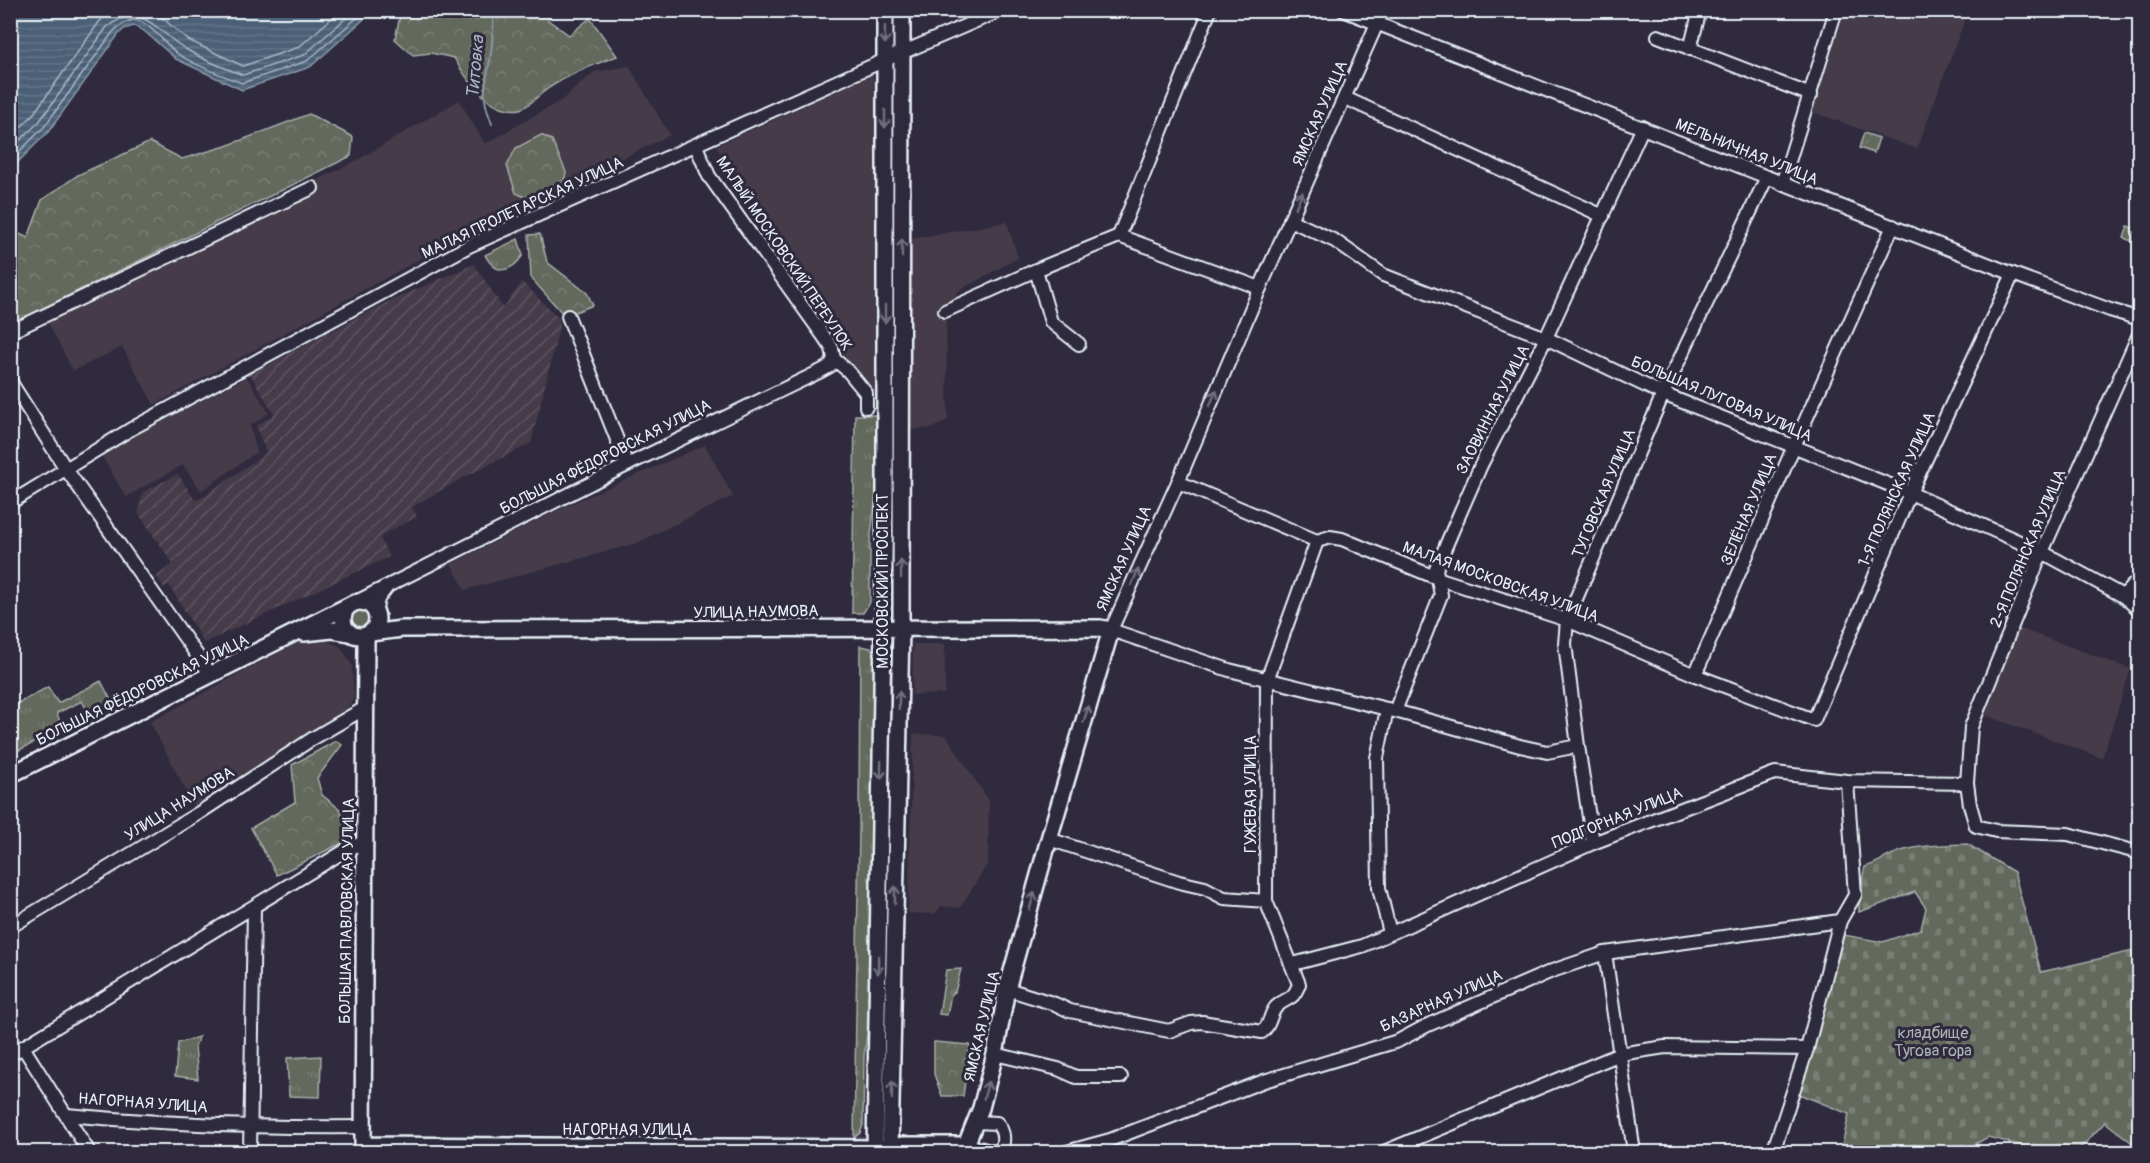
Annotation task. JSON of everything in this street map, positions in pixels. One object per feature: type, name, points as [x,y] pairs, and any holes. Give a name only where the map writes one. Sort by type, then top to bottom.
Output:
[{"type":"main road","name":"МОСКОВСКИЙ ПРОСПЕКТ","points":[[883,1150],[885,10]]},
{"type":"main road","name":"МОСКОВСКИЙ ПРОСПЕКТ","points":[[883,1150],[901,628],[902,10]]},
{"type":"main road","points":[[365,603],[376,614],[376,623],[369,633],[351,634],[345,627],[344,612],[352,604],[365,603]]},
{"type":"main road","name":"БОЛЬШАЯ ФЁДОРОВСКАЯ УЛИЦА","points":[[10,775],[352,604]]},
{"type":"main road","name":"УЛИЦА НАУМОВА","points":[[376,614],[389,626],[402,629]]},
{"type":"main road","name":"УЛИЦА НАУМОВА","points":[[369,633],[402,629],[1100,628],[1111,630]]},
{"type":"main road","name":"БОЛЬШАЯ ФЁДОРОВСКАЯ УЛИЦА","points":[[289,636],[320,630],[351,634]]},
{"type":"main road","name":"ЯМСКАЯ УЛИЦА","points":[[971,1149],[975,1122],[981,1108],[995,1054],[1007,989],[1048,839],[1111,630]]},
{"type":"main road","name":"БОЛЬШАЯ ПАВЛОВСКАЯ УЛИЦА","points":[[363,1149],[361,1127],[366,639],[369,633]]},
{"type":"main road","name":"БОЛЬШАЯ ПАВЛОВСКАЯ УЛИЦА","points":[[351,634],[359,647],[366,669]]},
{"type":"main road","points":[[883,1150],[902,1145],[971,1149]]},
{"type":"main road","name":"НАГОРНАЯ УЛИЦА","points":[[363,1149],[883,1150]]},
{"type":"street","name":"МАЛАЯ ПРОЛЕТАРСКАЯ УЛИЦА","points":[[10,503],[131,429],[469,246],[1002,10]]},
{"type":"street","points":[[1119,236],[1210,10]]},
{"type":"street","name":"МЕЛЬНИЧНАЯ УЛИЦА","points":[[1343,10],[2013,274],[2139,319]]},
{"type":"street","name":"ЯМСКАЯ УЛИЦА","points":[[1111,630],[1178,482],[1260,288],[1383,10]]},
{"type":"street","points":[[1690,49],[1700,10]]},
{"type":"street","points":[[1782,184],[1836,10]]},
{"type":"street","points":[[1658,36],[1811,94]]},
{"type":"street","points":[[1345,98],[1603,216]]},
{"type":"street","name":"ЗАОВИННАЯ УЛИЦА","points":[[1390,933],[1379,888],[1377,758],[1391,710],[1441,595],[1436,569],[1481,465],[1546,338],[1643,128]]},
{"type":"street","name":"МАЛЫЙ МОСКОВСКИЙ ПЕРЕУЛОК","points":[[696,146],[710,176],[832,348],[834,359],[848,371],[866,393],[866,406]]},
{"type":"street","name":"ТУГОВСКАЯ УЛИЦА","points":[[1593,843],[1565,644],[1567,620],[1663,394],[1767,177]]},
{"type":"street","points":[[10,332],[312,188]]},
{"type":"street","name":"БОЛЬШАЯ ЛУГОВАЯ УЛИЦА","points":[[1290,220],[1335,241],[1383,275],[1546,338],[1663,394],[1910,494],[2042,552],[2123,596],[2139,610]]},
{"type":"street","name":"ЗЕЛЁНАЯ УЛИЦА","points":[[1695,675],[1794,446],[1893,226]]},
{"type":"street","points":[[945,311],[1119,236],[1260,288]]},
{"type":"street","points":[[1036,270],[1051,322],[1079,344]]},
{"type":"street","name":"1-Я ПОЛЯНСКАЯ УЛИЦА","points":[[1814,720],[1910,494],[2013,274]]},
{"type":"street","points":[[568,316],[627,465]]},
{"type":"street","name":"2-Я ПОЛЯНСКАЯ УЛИЦА","points":[[2139,332],[2042,552],[1971,727],[1968,783],[1970,806],[1976,826],[1996,831],[2068,834],[2139,853]]},
{"type":"street","name":"БОЛЬШАЯ ФЁДОРОВСКАЯ УЛИЦА","points":[[352,604],[627,465],[830,366],[834,359]]},
{"type":"street","points":[[10,381],[66,469],[212,675]]},
{"type":"street","name":"МАЛАЯ МОСКОВСКАЯ УЛИЦА","points":[[1178,482],[1317,541],[1330,537],[1342,539],[1437,578],[1567,620],[1695,675],[1814,720]]},
{"type":"street","name":"ГУЖЕВАЯ УЛИЦА","points":[[1007,989],[1056,1004],[1070,1011],[1169,1031],[1191,1023],[1203,1022],[1262,1032],[1268,1027],[1276,1007],[1294,996],[1299,984],[1293,964],[1266,901],[1268,680],[1317,541]]},
{"type":"street","points":[[2123,596],[2139,578]]},
{"type":"street","points":[[376,614],[380,595],[390,585]]},
{"type":"street","points":[[1111,630],[1210,664],[1547,752],[1578,746]]},
{"type":"street","name":"УЛИЦА НАУМОВА","points":[[10,927],[199,813],[312,739],[366,708]]},
{"type":"street","name":"ПОДГОРНАЯ УЛИЦА","points":[[1293,964],[1362,946],[1593,843],[1775,773],[1847,781],[1968,783]]},
{"type":"street","points":[[1773,1152],[1808,1049],[1840,921],[1855,895],[1847,781]]},
{"type":"street","points":[[1048,839],[1179,882],[1205,888],[1224,898],[1266,901]]},
{"type":"street","points":[[10,1055],[348,849],[364,842]]},
{"type":"street","points":[[250,1152],[254,908]]},
{"type":"street","name":"БАЗАРНАЯ УЛИЦА","points":[[1066,1152],[1110,1140],[1264,1081],[1398,1041],[1552,971],[1605,953],[1840,921]]},
{"type":"street","points":[[1605,953],[1635,1152]]},
{"type":"street","points":[[23,1047],[89,1152]]},
{"type":"street","points":[[1384,1152],[1620,1054],[1665,1047],[1808,1049]]},
{"type":"street","points":[[995,1054],[1058,1069],[1076,1077],[1121,1077]]},
{"type":"street","name":"НАГОРНАЯ УЛИЦА","points":[[66,1115],[250,1128],[361,1127]]},
{"type":"street","points":[[975,1122],[997,1123],[1001,1127],[1004,1137],[1001,1152]]},
{"type":"street","points":[[971,1149],[996,1152]]},
{"type":"shaded area","points":[[1844,11],[1968,11],[1917,149],[1812,112]]},
{"type":"shaded area","points":[[629,66],[670,135],[453,241],[154,405],[122,347],[73,371],[44,315],[356,161],[459,100],[485,144],[563,99],[594,72]]},
{"type":"shaded area","points":[[871,75],[878,84],[875,393],[866,393],[716,146]]},
{"type":"shaded area","points":[[1007,222],[1018,258],[958,291],[946,322],[948,420],[933,428],[911,430],[911,239]]},
{"type":"shaded area","points":[[474,264],[503,308],[522,282],[561,320],[531,443],[412,507],[417,517],[380,538],[389,557],[204,643],[169,585],[164,588],[156,576],[173,564],[138,513],[143,492],[178,474],[195,500],[201,498],[266,453],[256,426],[274,414],[250,374],[383,304]]},
{"type":"shaded area","points":[[247,377],[269,413],[250,426],[257,452],[201,491],[183,465],[126,497],[100,453]]},
{"type":"shaded area","points":[[705,445],[733,496],[637,543],[465,590],[451,564],[564,507]]},
{"type":"shaded area","points":[[2019,628],[2131,669],[2102,758],[1982,714]]},
{"type":"shaded area","points":[[321,638],[341,647],[352,665],[354,698],[343,715],[195,808],[150,722],[300,641]]},
{"type":"shaded area","points":[[913,644],[945,644],[945,694],[913,695]]},
{"type":"shaded area","points":[[913,734],[946,735],[989,801],[988,863],[960,908],[941,906],[935,914],[908,913]]},
{"type":"green space","points":[[401,11],[552,11],[548,20],[569,35],[590,18],[617,56],[563,80],[523,108],[509,109],[490,101],[481,93],[465,76],[454,58],[431,53],[413,55],[395,39]]},
{"type":"green space","points":[[309,114],[353,137],[351,156],[11,324],[11,230],[28,238],[42,200],[78,175],[150,142],[182,159],[226,146]]},
{"type":"green space","points":[[1864,133],[1879,138],[1874,153],[1859,148]]},
{"type":"green space","points":[[541,135],[552,140],[566,172],[564,182],[529,199],[516,193],[507,166],[516,148]]},
{"type":"green space","points":[[2128,226],[2132,228],[2131,231],[2139,234],[2139,244],[2124,238]]},
{"type":"green space","points":[[540,234],[547,262],[587,293],[593,305],[565,316],[531,278],[529,235]]},
{"type":"green space","points":[[518,239],[523,255],[514,266],[504,270],[489,262],[485,255]]},
{"type":"green space","points":[[855,415],[877,415],[876,496],[870,542],[870,602],[863,613],[852,613]]},
{"type":"green space","points":[[360,607],[368,611],[372,619],[368,627],[360,631],[352,627],[348,619],[352,611]]},
{"type":"green space","points":[[860,646],[871,648],[878,657],[869,1020],[864,1056],[863,1125],[860,1133],[854,1138],[859,829]]},
{"type":"green space","points":[[101,681],[114,706],[90,716],[82,701],[57,713],[62,729],[11,754],[11,707],[48,687],[58,703]]},
{"type":"green space","points":[[336,741],[342,745],[317,778],[322,795],[341,810],[348,840],[277,875],[251,828],[295,802],[292,765]]},
{"type":"green space","name":"кладбище Тугова гора","points":[[1967,844],[2014,872],[2041,972],[2133,951],[2139,958],[2139,1148],[2105,1122],[2077,1152],[2047,1152],[1988,1137],[1961,1152],[1873,1152],[1842,1146],[1849,1114],[1799,1094],[1844,935],[1883,942],[1921,929],[1926,908],[1915,892],[1859,912],[1865,867],[1909,849]]},
{"type":"green space","points":[[961,969],[955,992],[951,994],[947,1015],[939,1014],[946,970]]},
{"type":"green space","points":[[199,1037],[195,1046],[198,1079],[175,1076],[178,1043]]},
{"type":"green space","points":[[934,1042],[970,1045],[963,1096],[942,1096],[934,1074]]},
{"type":"green space","points":[[321,1056],[320,1097],[289,1096],[287,1058]]},
{"type":"water","points":[[11,10],[373,11],[310,67],[242,90],[176,59],[144,31],[134,26],[124,29],[49,131],[11,169]]},
{"type":"waterway","name":"Титовка","points":[[492,124],[486,105],[485,92],[492,47],[494,10]]}]
